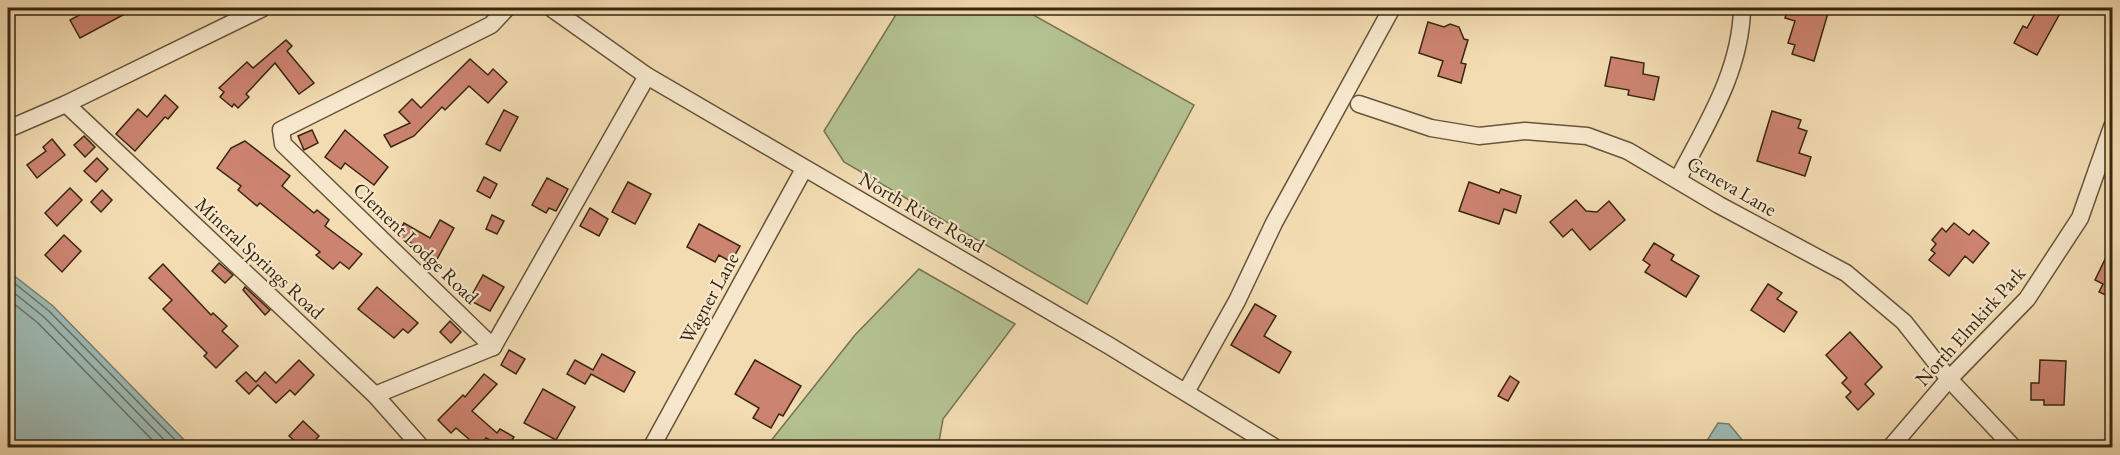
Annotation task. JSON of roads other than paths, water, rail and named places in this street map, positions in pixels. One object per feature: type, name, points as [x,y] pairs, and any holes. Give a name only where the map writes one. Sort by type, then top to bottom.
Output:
[{"type":"street","points":[[8,129],[66,104],[263,8]]},
{"type":"street","name":"Clement Lodge Road","points":[[493,346],[283,144],[281,130],[491,25],[507,8]]},
{"type":"street","name":"North River Road","points":[[551,8],[646,76],[1186,392],[1251,441],[1275,447]]},
{"type":"street","points":[[1186,392],[1238,301],[1274,224],[1392,8]]},
{"type":"street","points":[[1678,179],[1729,80],[1742,25],[1742,8]]},
{"type":"street","points":[[375,395],[493,346],[646,76]]},
{"type":"street","name":"Mineral Springs Road","points":[[66,104],[375,395],[422,447]]},
{"type":"street","name":"Geneva Lane","points":[[1359,104],[1431,128],[1479,136],[1525,132],[1587,136],[1628,151],[1719,205],[1846,273],[1904,322],[1949,380],[2014,447]]},
{"type":"street","name":"North Elmkirk Park","points":[[1890,447],[1949,380],[2027,299],[2080,219],[2112,127]]},
{"type":"street","name":"Wagner Lane","points":[[651,447],[804,169]]},
{"type":"water","points":[[8,271],[53,306],[191,447],[8,447]]},
{"type":"water","points":[[1718,423],[1729,424],[1748,447],[1703,447]]}]
